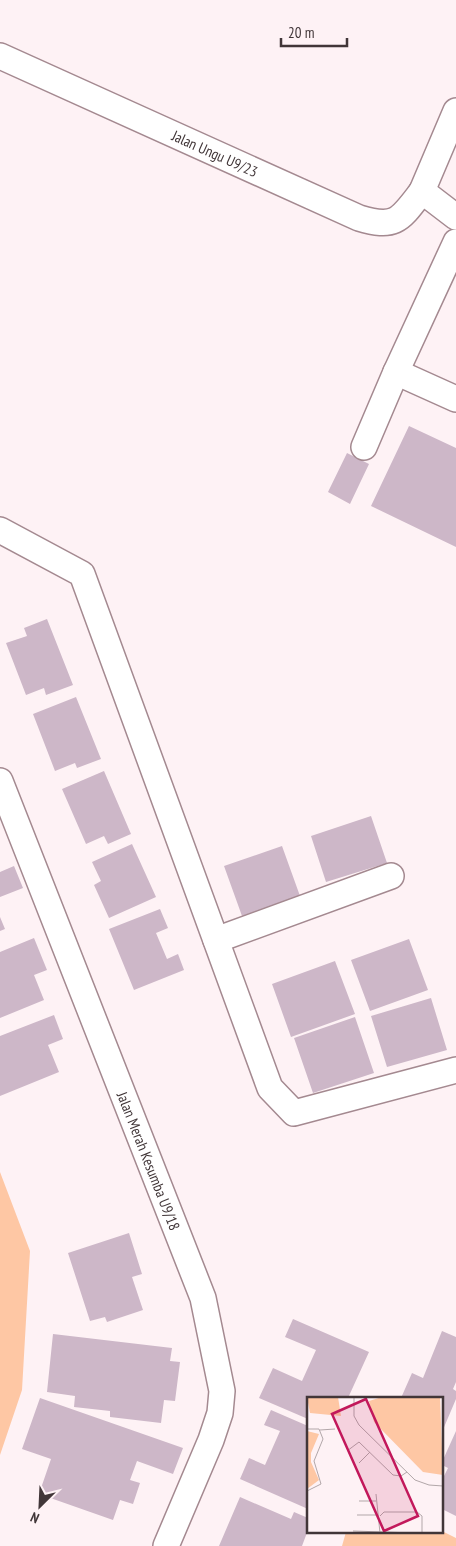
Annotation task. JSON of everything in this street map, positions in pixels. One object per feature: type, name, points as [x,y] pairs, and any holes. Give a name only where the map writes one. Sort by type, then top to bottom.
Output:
[{"type":"street","name":"Jalan Ungu U9/23","points":[[0,56],[358,218],[377,223],[392,223],[406,213],[422,191]]},
{"type":"street","points":[[456,111],[422,191],[456,217]]},
{"type":"street","points":[[364,447],[396,372],[456,242]]},
{"type":"street","points":[[396,372],[456,399]]},
{"type":"street","points":[[0,530],[82,574],[270,1088],[294,1113],[456,1070]]},
{"type":"street","name":"Jalan Merah Kesumba U9/18","points":[[0,781],[203,1298],[222,1391],[220,1413],[211,1440],[166,1546]]},
{"type":"street","points":[[216,940],[391,876]]},
{"type":"shaded area","points":[[0,1172],[30,1251],[22,1390],[0,1455]]},
{"type":"shaded area","points":[[444,1532],[456,1538],[456,1546],[342,1546],[345,1534],[444,1534]]},
{"type":"building","points":[[409,426],[456,448],[456,547],[371,506]]},
{"type":"building","points":[[347,453],[369,464],[350,504],[328,492]]},
{"type":"building","points":[[47,619],[73,685],[46,695],[44,688],[26,695],[6,643],[27,636],[24,628]]},
{"type":"building","points":[[76,697],[101,759],[77,768],[75,763],[55,771],[33,714]]},
{"type":"building","points":[[104,771],[131,834],[108,844],[104,836],[86,844],[62,789]]},
{"type":"building","points":[[371,816],[387,863],[326,882],[311,836]]},
{"type":"building","points":[[132,844],[156,897],[109,918],[94,885],[101,881],[92,862]]},
{"type":"building","points":[[282,846],[300,896],[242,916],[224,866]]},
{"type":"building","points":[[14,866],[23,888],[0,897],[0,872]]},
{"type":"building","points":[[160,909],[168,928],[156,933],[167,959],[178,954],[184,970],[134,990],[109,929]]},
{"type":"building","points":[[0,917],[5,929],[0,931]]},
{"type":"building","points":[[34,938],[47,970],[34,975],[44,1000],[0,1018],[0,952]]},
{"type":"building","points":[[409,939],[428,990],[370,1011],[351,960]]},
{"type":"building","points":[[335,961],[355,1014],[291,1037],[272,984]]},
{"type":"building","points":[[431,998],[447,1050],[387,1067],[371,1016]]},
{"type":"building","points":[[54,1015],[63,1039],[48,1045],[59,1072],[0,1096],[0,1036]]},
{"type":"building","points":[[355,1017],[374,1073],[313,1093],[294,1038]]},
{"type":"building","points":[[129,1233],[142,1274],[132,1277],[143,1310],[107,1322],[105,1317],[90,1321],[68,1253]]},
{"type":"building","points":[[293,1319],[369,1352],[348,1397],[307,1397],[307,1419],[259,1398],[273,1368],[302,1381],[316,1350],[285,1337]]},
{"type":"building","points":[[442,1331],[456,1337],[456,1382],[453,1389],[456,1391],[456,1399],[444,1427],[444,1397],[401,1397],[412,1373],[423,1378]]},
{"type":"building","points":[[53,1334],[172,1348],[170,1361],[180,1362],[175,1401],[164,1400],[161,1423],[110,1417],[110,1411],[74,1407],[75,1396],[47,1392]]},
{"type":"building","points":[[40,1398],[183,1448],[173,1474],[137,1461],[130,1480],[140,1483],[133,1504],[120,1500],[113,1520],[39,1494],[51,1459],[22,1449]]},
{"type":"building","points":[[271,1410],[307,1426],[307,1509],[240,1479],[249,1458],[265,1465],[280,1431],[264,1425]]},
{"type":"building","points":[[456,1431],[456,1516],[444,1510],[444,1476],[448,1468],[444,1466],[444,1458]]},
{"type":"building","points":[[240,1497],[291,1519],[294,1512],[307,1518],[307,1533],[302,1546],[219,1546]]}]
